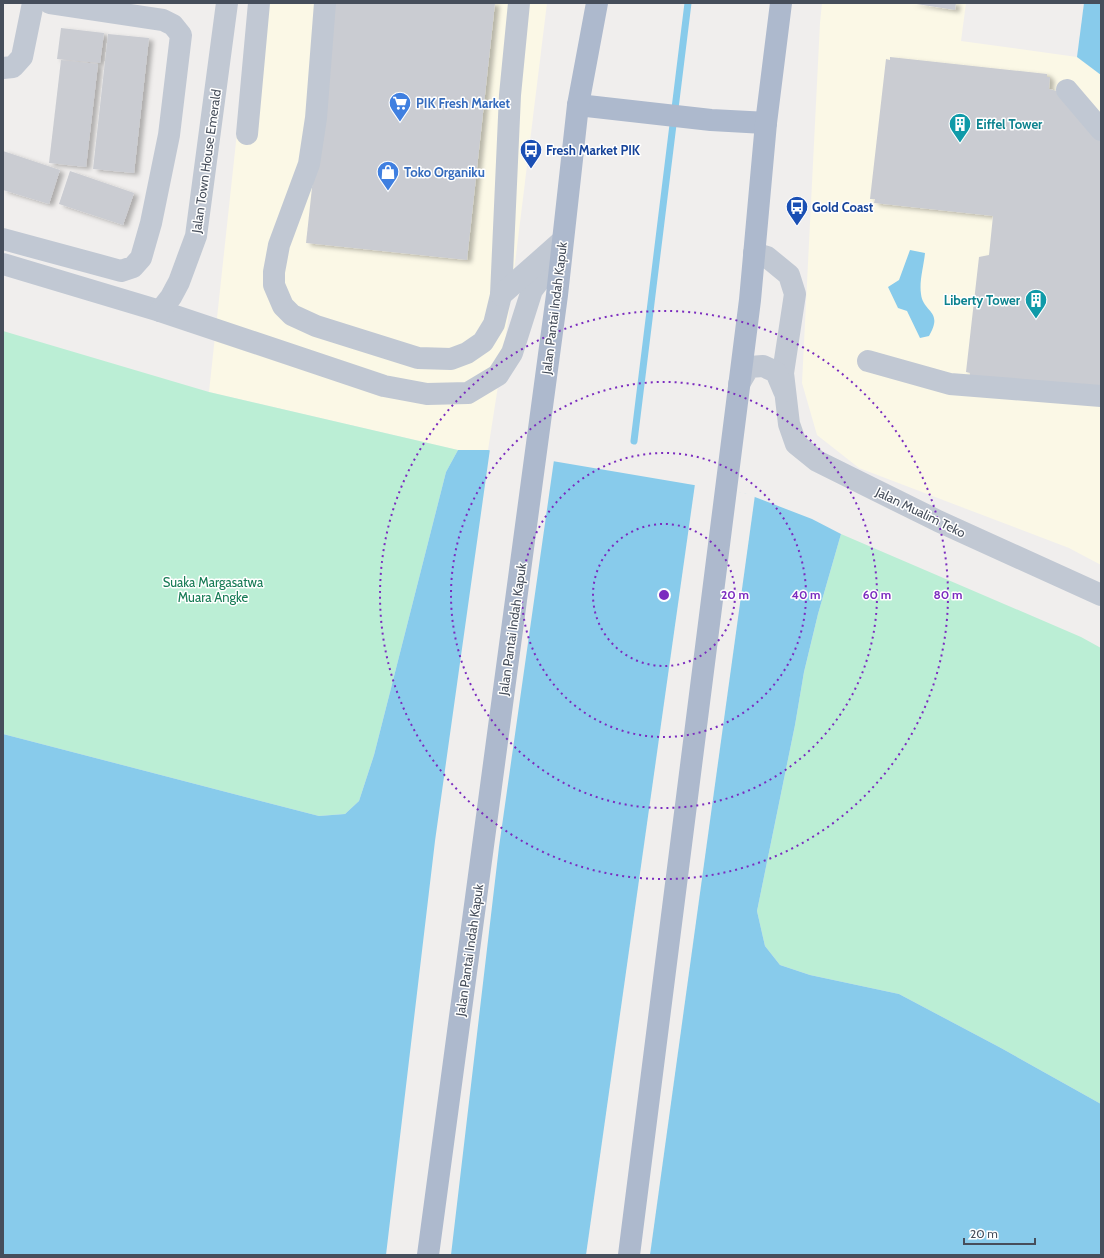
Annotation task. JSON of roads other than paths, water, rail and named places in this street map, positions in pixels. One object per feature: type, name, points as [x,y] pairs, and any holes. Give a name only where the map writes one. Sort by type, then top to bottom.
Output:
[{"type":"main road","name":"Jalan Pantai Indah Kapuk","points":[[428,1255],[559,273],[578,105],[597,3]]},
{"type":"main road","points":[[629,1255],[739,384],[780,3]]},
{"type":"main road","points":[[578,105],[711,120],[766,123]]},
{"type":"street","points":[[3,68],[12,67],[22,57],[33,3]]},
{"type":"street","points":[[3,239],[121,270],[133,267],[141,258],[143,251],[169,135],[181,35],[173,24],[163,20],[50,3]]},
{"type":"street","name":"Jalan Town House Emerald","points":[[160,311],[171,297],[196,236],[227,3]]},
{"type":"street","points":[[247,134],[259,3]]},
{"type":"street","points":[[325,3],[316,118],[309,164],[279,245],[274,272],[274,285],[283,306],[292,315],[316,326],[418,358],[451,359],[467,353],[483,342],[494,324],[502,295],[510,95],[518,3]]},
{"type":"street","points":[[1067,90],[1101,130]]},
{"type":"street","points":[[502,295],[562,241]]},
{"type":"street","name":"Jalan Mualim Teko","points":[[754,253],[767,257],[789,275],[795,294],[784,373],[784,391],[789,424],[796,444],[816,462],[938,521],[1101,594]]},
{"type":"street","points":[[3,264],[160,311],[384,386],[427,394],[468,393],[498,375],[512,353],[532,290],[542,277],[559,273]]},
{"type":"street","points":[[868,361],[950,384],[1101,396]]},
{"type":"street","name":"Jalan Mualim Teko","points":[[739,384],[749,367],[763,366],[776,372],[784,391]]},
{"type":"water","points":[[1084,3],[1101,3],[1101,75],[1077,57]]},
{"type":"water","points":[[910,250],[925,253],[921,278],[921,294],[925,305],[934,316],[933,328],[929,336],[920,338],[907,311],[898,308],[888,287],[899,280]]},
{"type":"water","points":[[458,450],[488,450],[747,494],[812,519],[841,534],[818,614],[804,672],[795,725],[757,911],[765,946],[780,965],[810,975],[899,994],[1001,1048],[1101,1104],[1101,1255],[3,1255],[3,734],[319,816],[345,814],[359,801],[374,755],[446,472]]},
{"type":"waterway","points":[[634,441],[688,3]]},
{"type":"place","name":"PIK Fresh Market","points":[[400,122]]},
{"type":"place","name":"Eiffel Tower","points":[[960,144]]},
{"type":"place","name":"Fresh Market PIK","points":[[531,170]]},
{"type":"place","name":"Toko Organiku","points":[[388,192]]},
{"type":"place","name":"Gold Coast","points":[[797,226]]},
{"type":"place","name":"Liberty Tower","points":[[1036,320]]},
{"type":"park label","name":"Suaka Margasatwa Muara Angke","points":[[213,590]]}]
